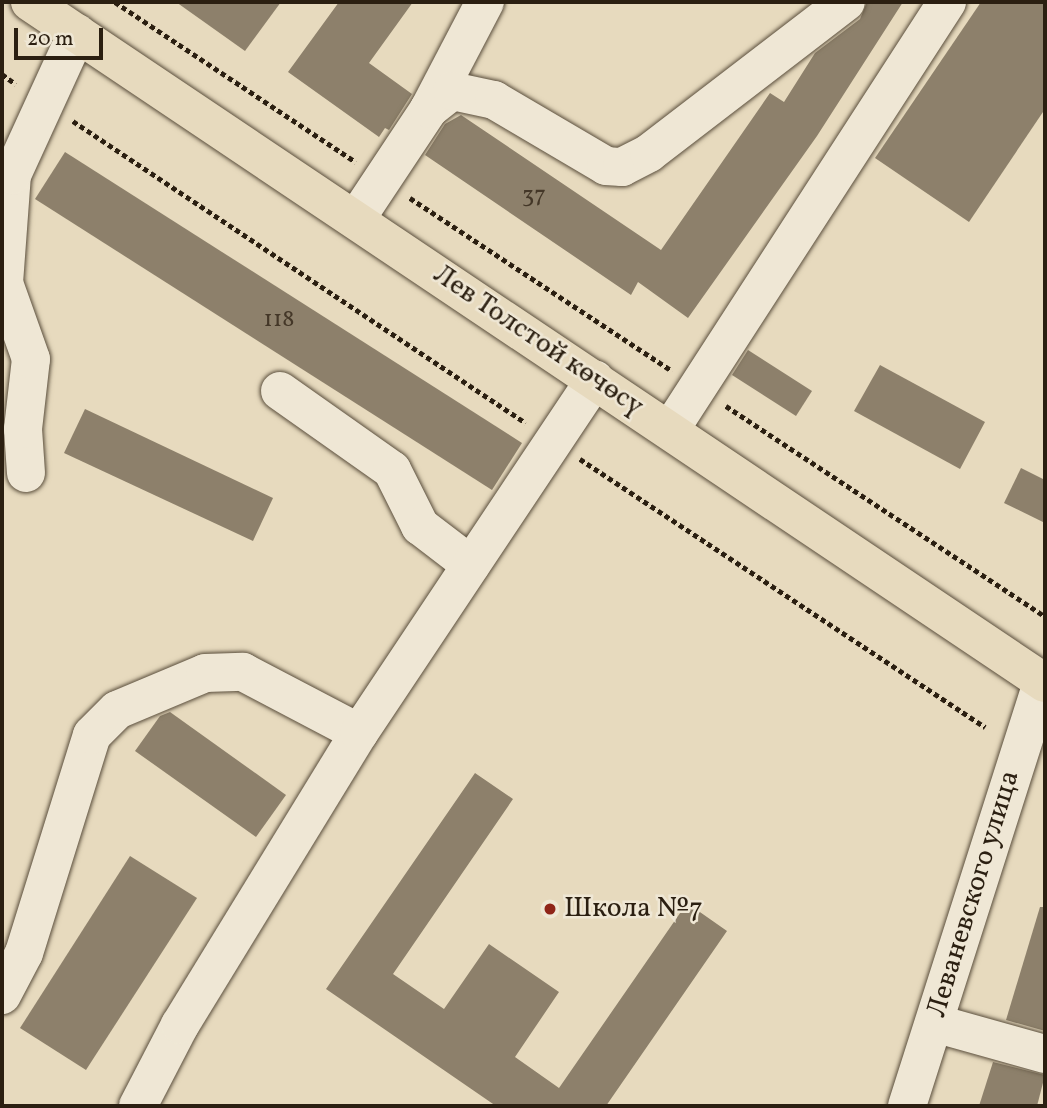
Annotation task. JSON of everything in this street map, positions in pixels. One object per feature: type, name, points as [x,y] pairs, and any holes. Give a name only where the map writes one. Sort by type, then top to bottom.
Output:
[{"type":"main road","name":"Лев Толстой көчөсү","points":[[30,2],[1044,683]]},
{"type":"street","points":[[356,219],[429,109],[485,2]]},
{"type":"street","points":[[429,109],[452,91],[494,100],[606,166],[622,167],[649,153],[846,2]]},
{"type":"street","points":[[670,430],[947,2]]},
{"type":"street","points":[[26,473],[23,429],[31,359],[4,283],[12,175],[77,33]]},
{"type":"street","points":[[138,1106],[180,1025],[359,733],[595,379]]},
{"type":"street","points":[[280,391],[392,470],[420,526],[471,565]]},
{"type":"street","points":[[2,995],[24,953],[92,735],[117,710],[205,673],[243,672],[359,733]]},
{"type":"street","name":"Леваневского улица","points":[[907,1106],[1044,683]]},
{"type":"street","points":[[934,1023],[1045,1054]]},
{"type":"path","points":[[115,2],[1045,616]]},
{"type":"path","points":[[2,74],[985,727]]},
{"type":"building","points":[[176,2],[281,2],[245,51]]},
{"type":"building","points":[[339,2],[413,2],[369,63],[412,94],[389,130],[385,128],[379,137],[288,72]]},
{"type":"building","points":[[867,2],[903,2],[817,136],[688,318],[638,282],[631,295],[425,155],[445,124],[461,115],[661,250],[770,93],[784,102],[815,53],[860,19]]},
{"type":"building","points":[[981,2],[1045,2],[1045,109],[969,222],[875,158]]},
{"type":"building","points":[[65,152],[522,443],[492,490],[35,199]]},
{"type":"building","points":[[748,350],[812,391],[796,416],[732,375]]},
{"type":"building","points":[[880,365],[985,422],[960,469],[854,411]]},
{"type":"building","points":[[85,409],[273,498],[253,541],[64,453]]},
{"type":"building","points":[[1021,468],[1045,480],[1045,523],[1004,503]]},
{"type":"building","points":[[170,712],[286,795],[256,837],[135,751],[160,716]]},
{"type":"building","points":[[475,773],[513,799],[393,974],[444,1009],[489,944],[559,992],[515,1057],[559,1088],[687,903],[727,931],[606,1106],[496,1106],[326,989]]},
{"type":"building","points":[[130,856],[197,898],[86,1070],[20,1028]]},
{"type":"building","points":[[1040,907],[1045,907],[1045,1031],[1006,1020]]},
{"type":"building","points":[[993,1062],[1045,1075],[1037,1106],[979,1106]]},
{"type":"place","name":"Школа №7","points":[[550,909]]}]
